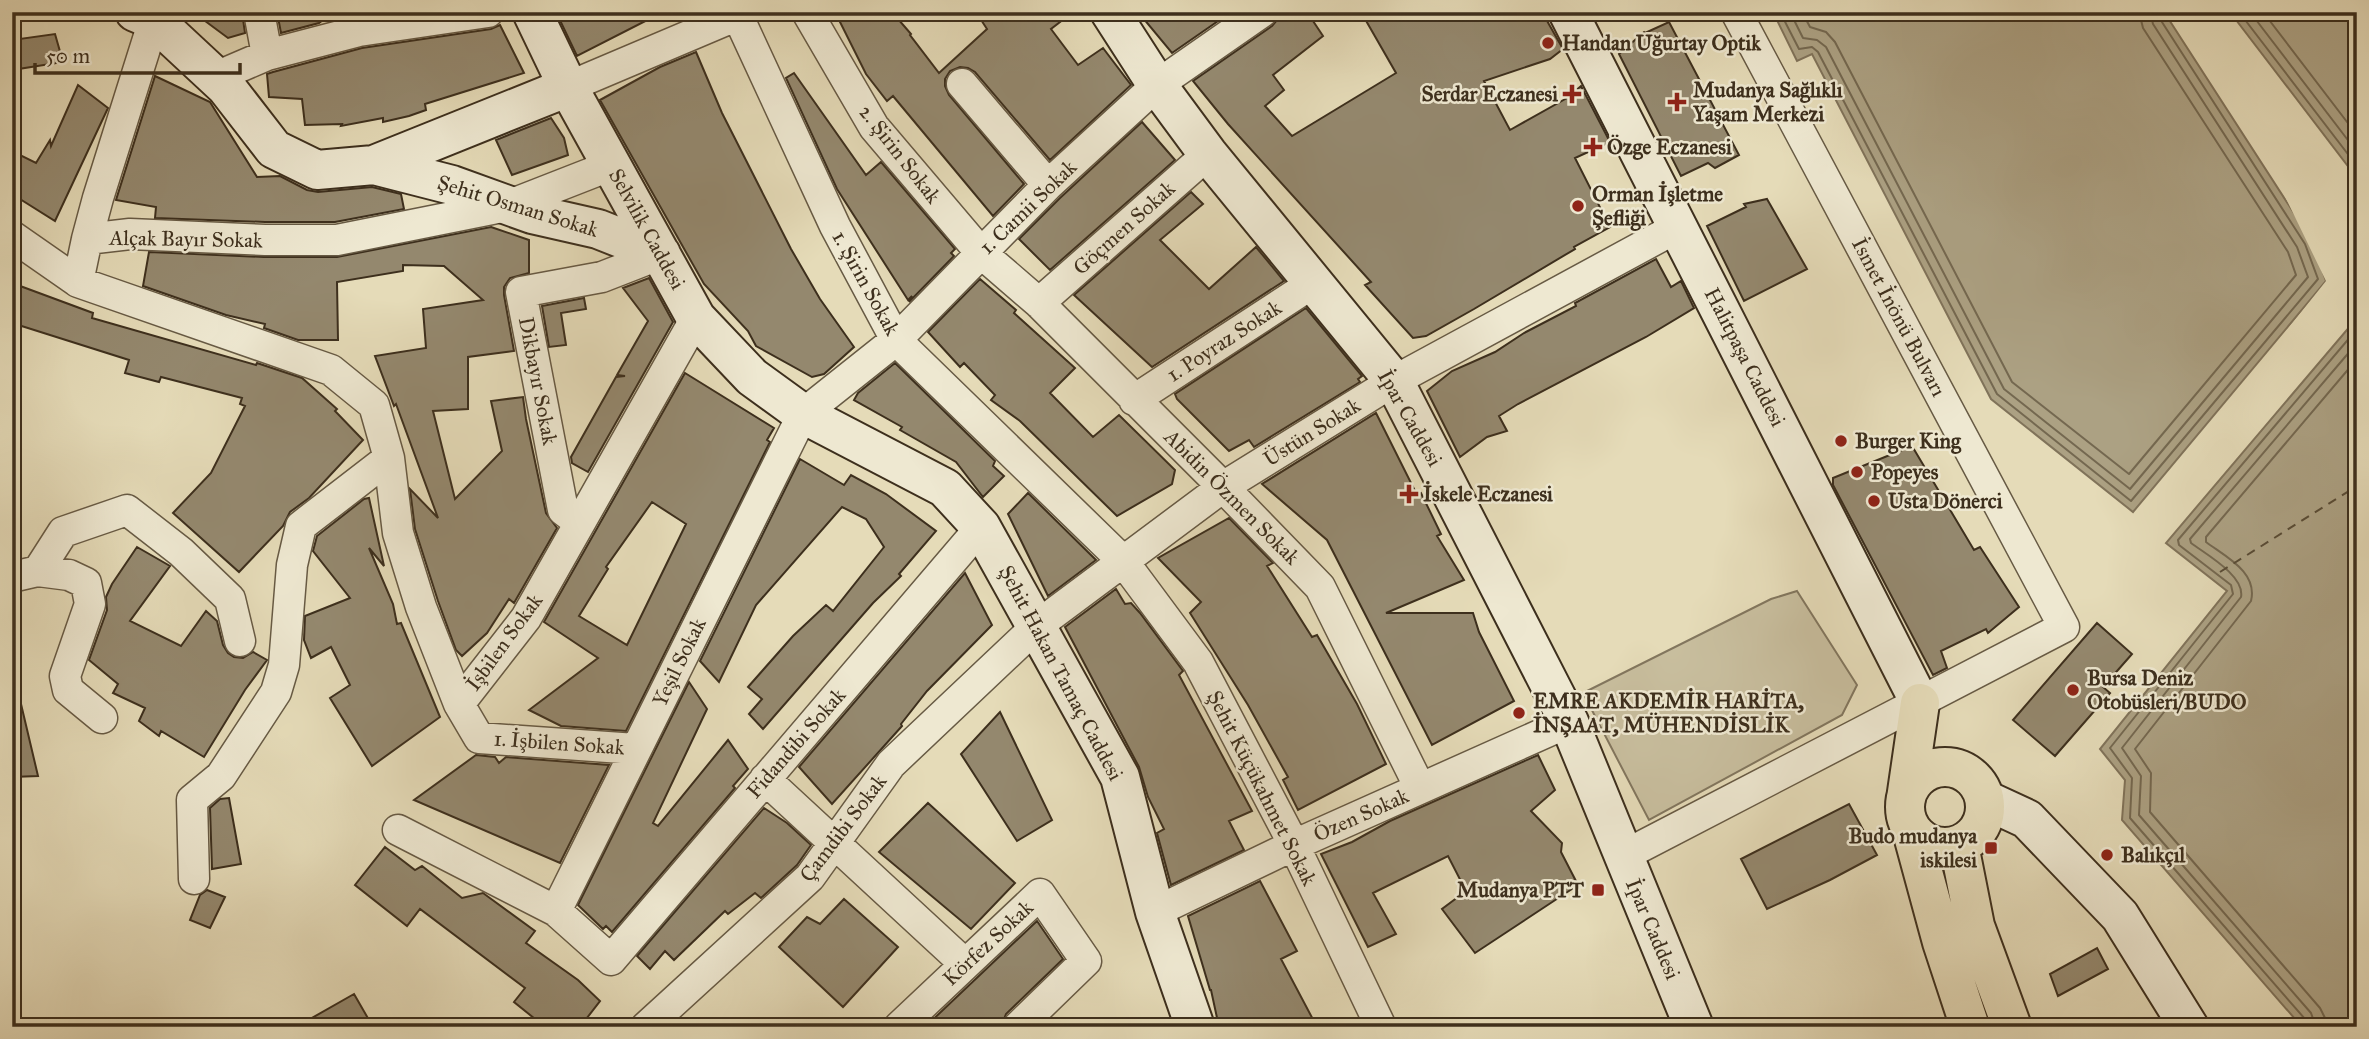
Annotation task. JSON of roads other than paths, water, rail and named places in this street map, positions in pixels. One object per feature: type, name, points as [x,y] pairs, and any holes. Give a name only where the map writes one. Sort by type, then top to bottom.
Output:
[{"type":"highway","points":[[1920,703],[1978,788],[1986,815],[1972,838],[1959,845],[1945,848],[1919,839],[1908,813],[1920,703]]},
{"type":"highway","points":[[1970,1027],[1942,942],[1908,813],[1910,786],[1919,776],[1931,769],[1944,766],[1958,768],[1978,788]]},
{"type":"highway","points":[[1959,845],[1975,926],[2012,1027]]},
{"type":"street","points":[[259,12],[267,55]]},
{"type":"street","points":[[216,77],[267,55],[366,22],[488,12]]},
{"type":"street","name":"Selvilik Caddesi","points":[[532,12],[568,87],[696,318],[752,377],[803,414]]},
{"type":"street","name":"2. Şirin Sokak","points":[[807,12],[874,127],[981,253]]},
{"type":"street","name":"İpar Caddesi","points":[[1110,12],[1157,85],[1208,154],[1394,382],[1569,722],[1693,1027]]},
{"type":"street","name":"1. Camii Sokak","points":[[803,414],[895,340],[1048,186],[1157,85],[1262,12]]},
{"type":"street","name":"Halitpaşa Caddesi","points":[[1568,12],[1920,703]]},
{"type":"street","name":"İsmet İnönü Bulvarı","points":[[1736,12],[2064,627],[1920,703]]},
{"type":"street","points":[[568,87],[739,14]]},
{"type":"street","name":"1. Şirin Sokak","points":[[739,14],[835,226],[895,340],[1123,561]]},
{"type":"street","name":"Şehit Osman Sokak","points":[[87,239],[145,16],[226,87],[274,149],[317,170],[373,165],[568,87]]},
{"type":"street","points":[[962,83],[1048,186]]},
{"type":"street","name":"Göçmen Sokak","points":[[1039,303],[1208,154]]},
{"type":"street","name":"Şehit Osman Sokak","points":[[373,165],[452,186],[532,214],[598,229],[661,254]]},
{"type":"street","name":"Alçak Bayır Sokak","points":[[79,282],[87,239],[130,234],[337,240],[507,206],[612,165]]},
{"type":"street","name":"Üstün Sokak","points":[[1038,625],[1223,486],[1394,382],[1678,227]]},
{"type":"street","points":[[12,236],[79,282],[331,370],[374,405],[389,458],[300,526],[292,565],[284,665],[276,692],[221,776],[192,800],[194,879]]},
{"type":"street","name":"Abidin Özmen Sokak","points":[[981,253],[1039,303],[1320,587],[1420,788]]},
{"type":"street","name":"Dikbayır Sokak","points":[[580,523],[563,510],[521,292],[602,277],[661,254]]},
{"type":"street","name":"1. Poyraz Sokak","points":[[1134,400],[1313,283]]},
{"type":"street","name":"İşbilen Sokak","points":[[458,704],[526,618],[696,318]]},
{"type":"street","name":"Şehit Hakan Tamaç Caddesi","points":[[803,414],[945,488],[981,527],[1038,625],[1120,777],[1155,912],[1195,1027]]},
{"type":"street","name":"Yeşil Sokak","points":[[556,911],[803,414]]},
{"type":"street","name":"İşbilen Sokak","points":[[389,458],[398,533],[421,607],[458,704]]},
{"type":"street","points":[[25,574],[63,532],[127,510],[181,552],[230,599],[240,640]]},
{"type":"street","name":"Fidandibi Sokak","points":[[556,911],[611,960],[981,527]]},
{"type":"street","name":"Şehit Küçükahmet Sokak","points":[[1123,561],[1198,662],[1294,845],[1381,1027]]},
{"type":"street","points":[[25,574],[69,575],[86,583],[90,604],[65,676],[68,690],[102,718]]},
{"type":"street","name":"Çamdibi Sokak","points":[[646,1027],[810,877],[891,764],[1038,625]]},
{"type":"street","points":[[1623,856],[1920,703]]},
{"type":"street","name":"1. İşbilen Sokak","points":[[458,704],[479,738],[636,749]]},
{"type":"street","name":"Özen Sokak","points":[[1155,912],[1294,845],[1569,722]]},
{"type":"street","points":[[765,779],[965,964]]},
{"type":"street","points":[[1978,788],[2028,820],[2120,916],[2189,1027]]},
{"type":"street","points":[[398,830],[556,911]]},
{"type":"street","name":"Körfez Sokak","points":[[899,1027],[1040,894],[1086,961],[1018,1027]]},
{"type":"water","points":[[1773,12],[2164,12],[2312,241],[2326,281],[2133,512],[1991,399],[1812,54],[1797,61]]},
{"type":"water","points":[[2230,12],[2357,12],[2357,178]]},
{"type":"water","points":[[2357,318],[2357,1027],[2302,1027],[2122,820],[2125,780],[2100,749],[2227,591],[2166,543]]},
{"type":"place","name":"Handan Uğurtay Optik","points":[[1548,43]]},
{"type":"place","name":"Serdar Eczanesi","points":[[1572,94]]},
{"type":"place","name":"Mudanya Sağlıklı Yaşam Merkezi","points":[[1677,102]]},
{"type":"place","name":"Özge Eczanesi","points":[[1593,147]]},
{"type":"place","name":"Orman İşletme Şefliği","points":[[1578,206]]},
{"type":"place","name":"Burger King","points":[[1841,441]]},
{"type":"place","name":"Popeyes","points":[[1857,472]]},
{"type":"place","name":"İskele Eczanesi","points":[[1409,494]]},
{"type":"place","name":"Usta Dönerci","points":[[1874,501]]},
{"type":"place","name":"Bursa Deniz Otobüsleri/BUDO","points":[[2073,690]]},
{"type":"place","name":"EMRE AKDEMİR HARİTA, İNŞAAT, MÜHENDİSLİK","points":[[1519,713]]},
{"type":"place","name":"Budo mudanya iskilesi","points":[[1991,848]]},
{"type":"place","name":"Balıkçıl","points":[[2107,855]]},
{"type":"place","name":"Mudanya PTT","points":[[1598,890]]}]
